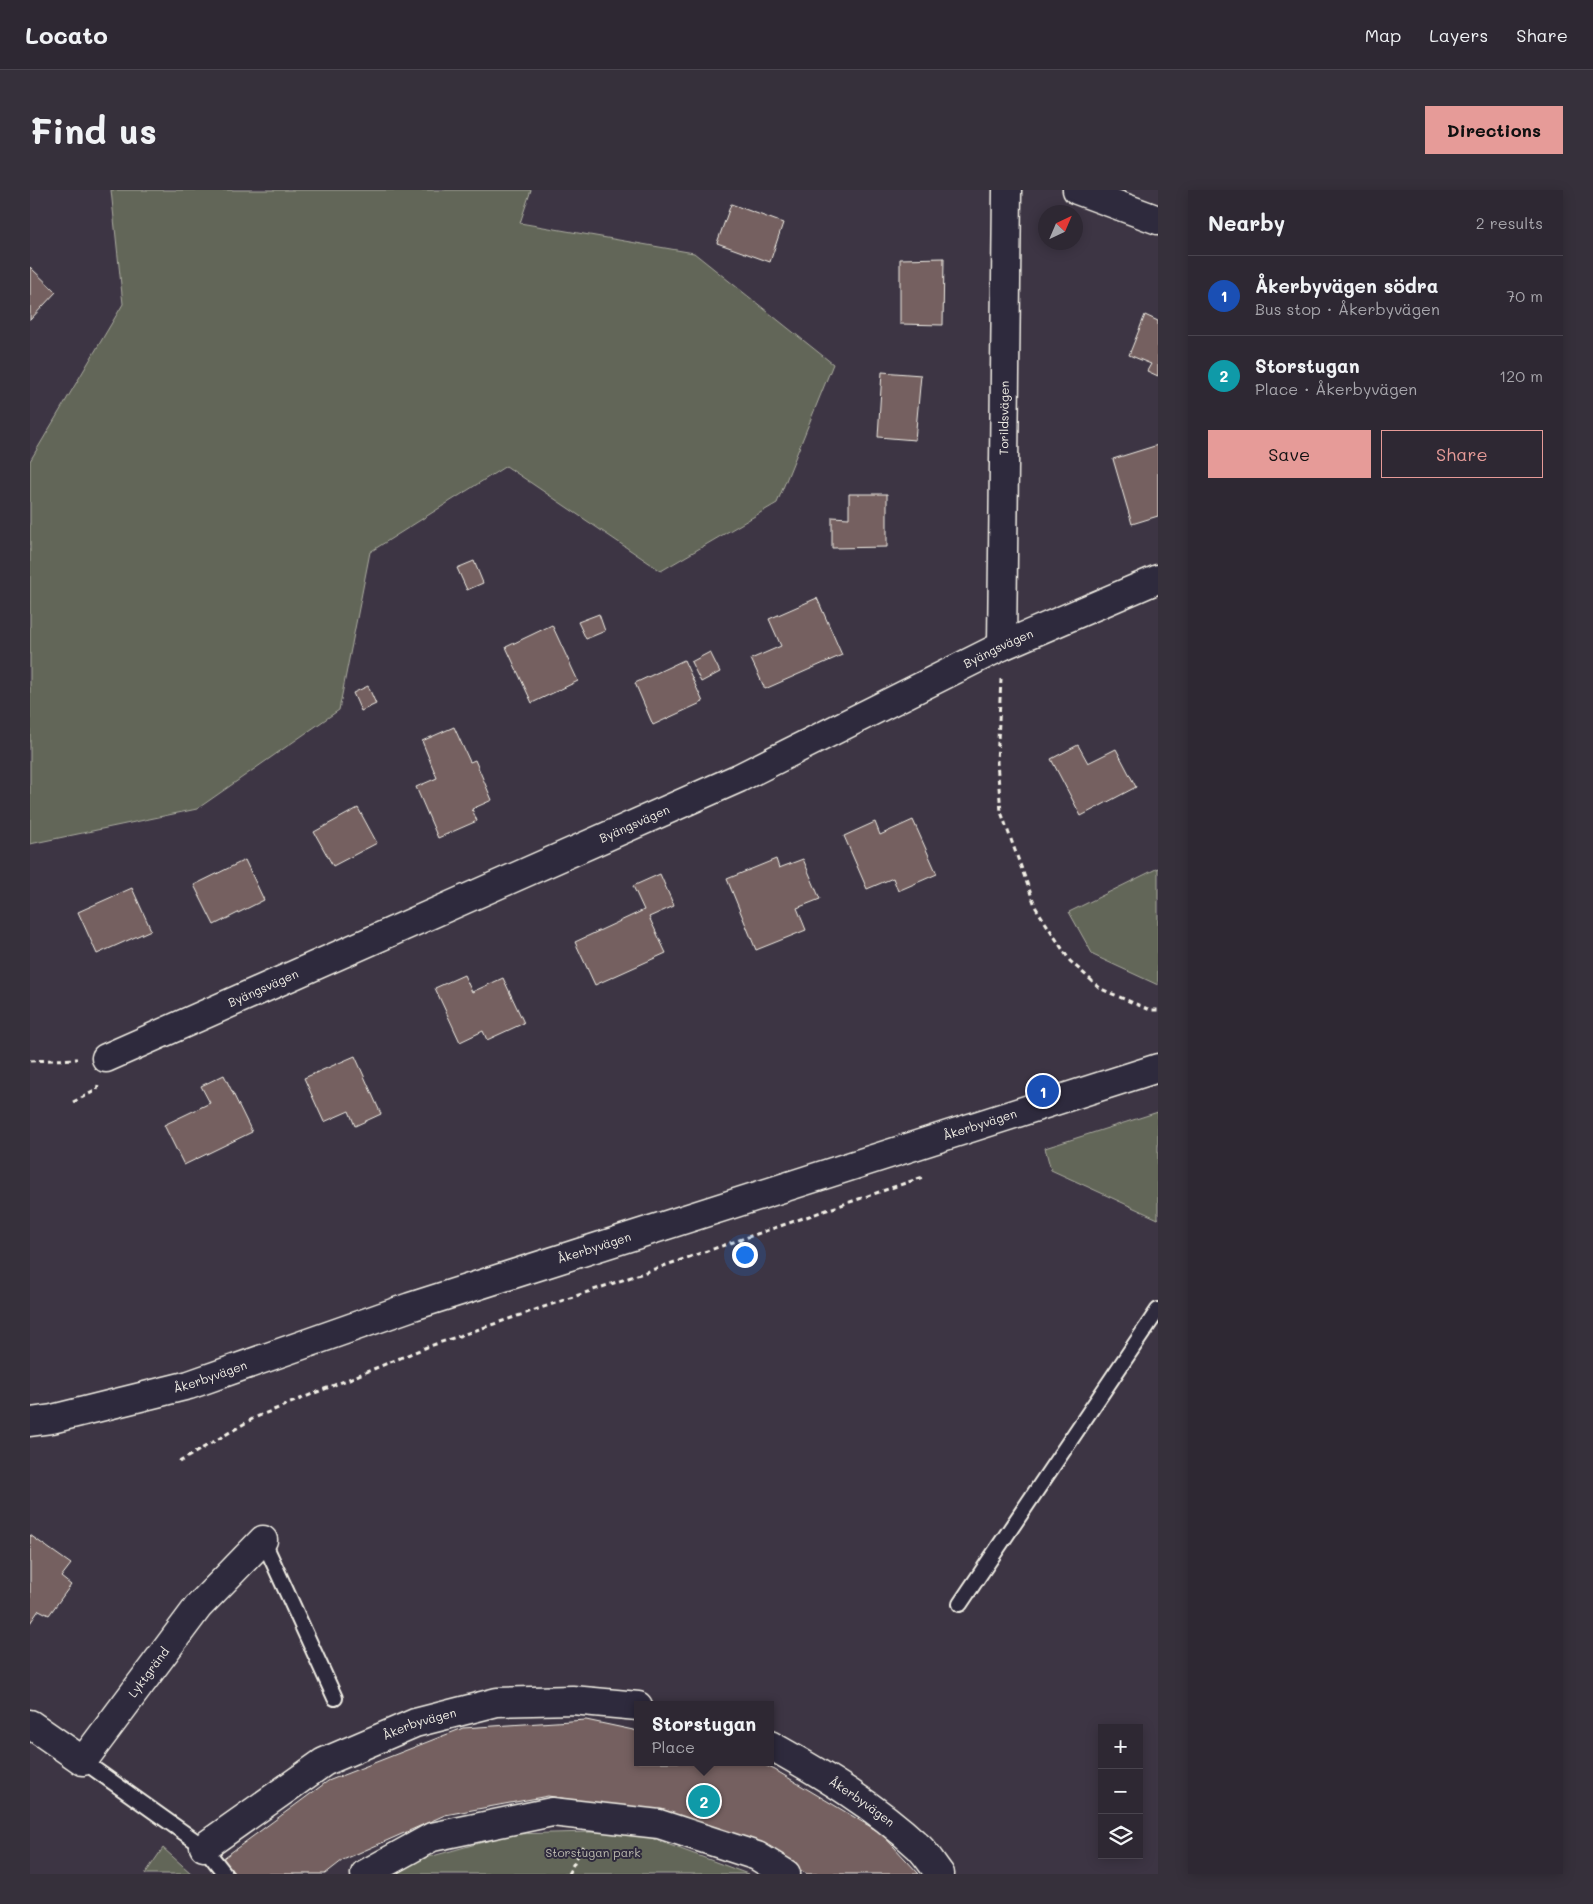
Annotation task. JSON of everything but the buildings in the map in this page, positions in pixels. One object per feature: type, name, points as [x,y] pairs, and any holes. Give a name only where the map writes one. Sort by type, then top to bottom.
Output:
[{"type":"street","name":"Torildsvägen","points":[[1002,646],[1007,190]]},
{"type":"street","points":[[1077,190],[1158,220]]},
{"type":"street","name":"Byängsvägen","points":[[106,1058],[739,778],[1002,646],[1158,579]]},
{"type":"street","name":"Åkerbyvägen","points":[[30,1422],[52,1419],[189,1385],[410,1307],[1158,1068]]},
{"type":"street","name":"Lyktgränd","points":[[83,1761],[198,1607],[263,1540]]},
{"type":"street","name":"Åkerbyvägen","points":[[204,1848],[324,1762],[415,1722],[497,1702],[572,1700],[634,1706]]},
{"type":"street","points":[[30,1724],[83,1761]]},
{"type":"street","name":"Åkerbyvägen","points":[[774,1747],[841,1787],[881,1815],[920,1848],[940,1874]]},
{"type":"street","points":[[365,1874],[432,1837],[552,1812],[659,1824],[757,1856],[786,1874]]},
{"type":"lane","points":[[960,1604],[1158,1310]]},
{"type":"lane","points":[[263,1540],[335,1698]]},
{"type":"lane","points":[[83,1761],[204,1848],[225,1874]]},
{"type":"path","points":[[1002,646],[998,762],[1001,812],[1036,908],[1070,961],[1101,989],[1150,1010],[1158,1010]]},
{"type":"path","points":[[30,1061],[106,1058]]},
{"type":"path","points":[[179,1462],[254,1418],[427,1347],[924,1177]]},
{"type":"green space","points":[[111,190],[531,190],[520,223],[694,253],[833,364],[777,503],[661,571],[506,466],[370,552],[339,710],[197,809],[30,844],[30,461],[123,304]]},
{"type":"green space","points":[[1158,868],[1158,985],[1093,955],[1069,912]]},
{"type":"green space","points":[[1158,1112],[1158,1219],[1051,1170],[1045,1148]]},
{"type":"green space","name":"Storstugan park","points":[[632,1831],[748,1874],[392,1874],[411,1862],[512,1834]]},
{"type":"green space","points":[[163,1848],[192,1874],[145,1874]]},
{"type":"place","name":"Åkerbyvägen södra","points":[[1043,1091]]},
{"type":"place","name":"Storstugan","points":[[704,1801]]}]
